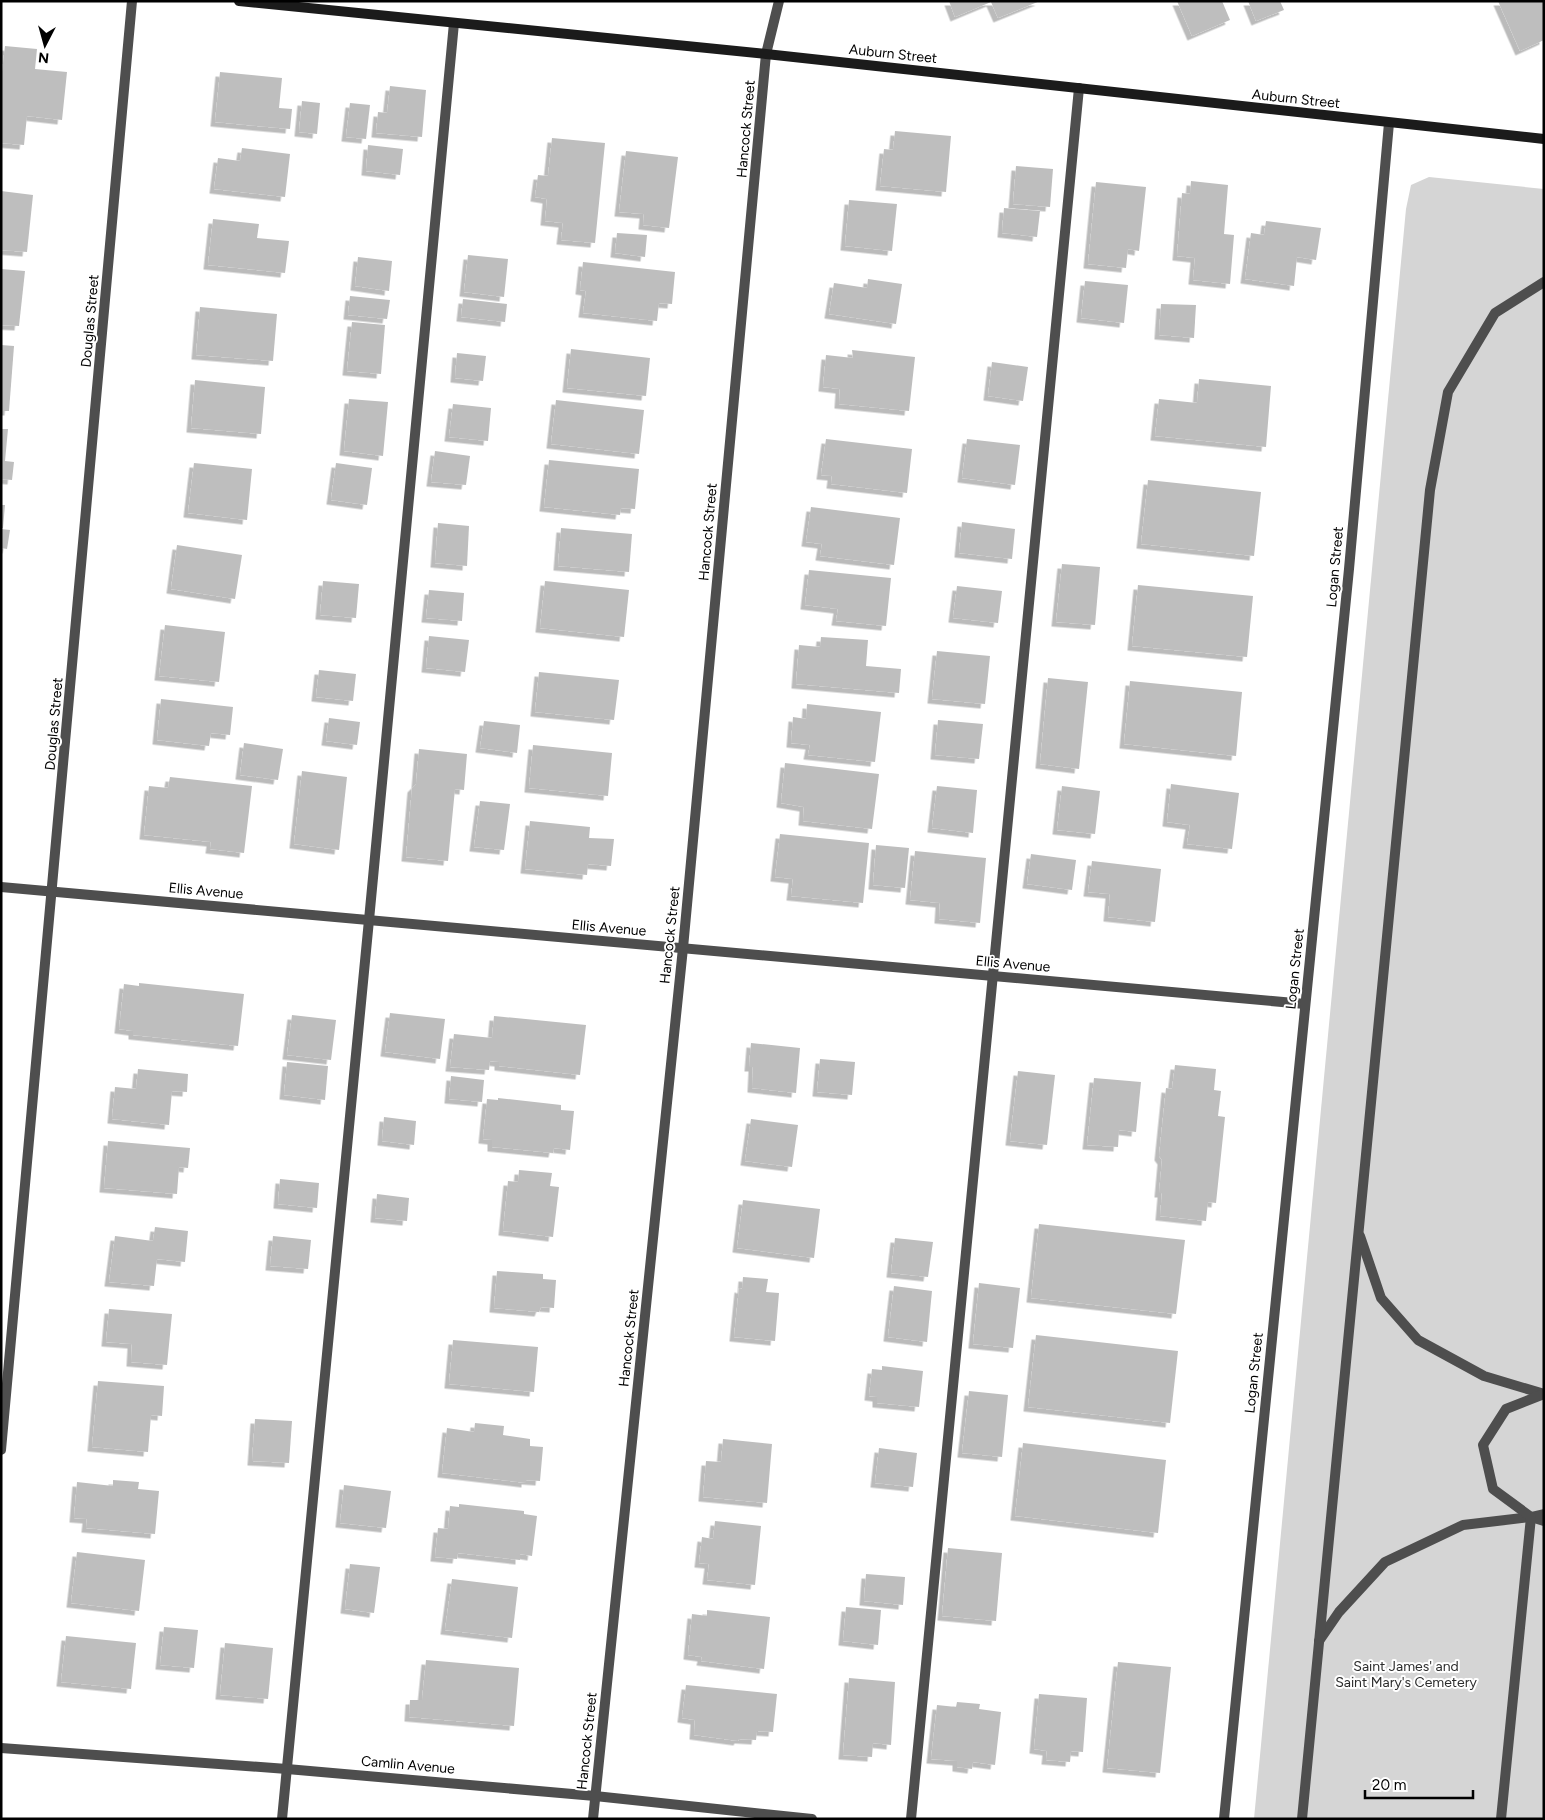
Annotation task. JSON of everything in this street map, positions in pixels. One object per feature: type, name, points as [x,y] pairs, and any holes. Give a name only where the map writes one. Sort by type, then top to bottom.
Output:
[{"type":"main road","name":"Auburn Street","points":[[239,1],[766,54],[1544,139]]},
{"type":"street","name":"Douglas Street","points":[[1,1450],[132,1]]},
{"type":"street","name":"Hancock Street","points":[[593,1819],[683,948],[766,54],[779,1]]},
{"type":"street","points":[[282,1819],[454,23]]},
{"type":"street","points":[[911,1819],[1079,88]]},
{"type":"street","name":"Logan Street","points":[[1224,1819],[1349,569],[1389,123]]},
{"type":"street","points":[[1302,1819],[1430,490],[1448,392],[1495,313],[1544,282]]},
{"type":"street","name":"Ellis Avenue","points":[[1,887],[1305,1004]]},
{"type":"street","points":[[1359,1232],[1381,1298],[1418,1340],[1484,1376],[1544,1394]]},
{"type":"street","points":[[1544,1394],[1506,1409],[1483,1445],[1493,1489],[1531,1517],[1544,1521]]},
{"type":"street","points":[[1319,1641],[1339,1612],[1385,1562],[1463,1525],[1544,1514]]},
{"type":"street","points":[[1501,1819],[1531,1517]]},
{"type":"street","name":"Camlin Avenue","points":[[1,1748],[287,1768],[595,1796],[812,1819]]},
{"type":"green space","name":"Saint James' and Saint Mary's Cemetery","points":[[1429,177],[1544,189],[1544,1819],[1254,1819],[1406,209],[1411,185]]},
{"type":"building","points":[[949,1],[1040,1],[998,18],[991,2],[955,17]]},
{"type":"building","points":[[1177,1],[1222,1],[1230,20],[1192,36]]},
{"type":"building","points":[[1248,1],[1280,1],[1284,10],[1256,21]]},
{"type":"building","points":[[1498,1],[1544,1],[1544,40],[1520,51]]},
{"type":"building","points":[[5,46],[37,49],[35,69],[67,72],[62,120],[27,116],[24,145],[1,143],[1,81]]},
{"type":"building","points":[[220,72],[282,78],[279,108],[292,109],[290,129],[215,122]]},
{"type":"building","points":[[390,86],[426,90],[422,137],[376,133],[378,112],[387,113]]},
{"type":"building","points":[[302,101],[320,103],[317,134],[299,132]]},
{"type":"building","points":[[350,103],[370,105],[366,139],[346,137]]},
{"type":"building","points":[[895,131],[951,136],[946,192],[880,186],[884,149],[893,150]]},
{"type":"building","points":[[552,138],[605,143],[595,243],[561,240],[563,223],[545,221],[547,199],[535,197],[538,175],[548,176]]},
{"type":"building","points":[[368,145],[403,149],[400,175],[366,171]]},
{"type":"building","points":[[242,148],[290,154],[285,197],[214,189],[218,158],[240,161]]},
{"type":"building","points":[[626,151],[678,157],[669,228],[643,225],[644,214],[619,212]]},
{"type":"building","points":[[1016,166],[1053,169],[1050,207],[1013,204]]},
{"type":"building","points":[[1191,181],[1228,185],[1224,234],[1234,235],[1230,284],[1193,280],[1195,258],[1177,256],[1182,193],[1190,194]]},
{"type":"building","points":[[1096,182],[1146,187],[1139,251],[1128,249],[1126,268],[1088,264]]},
{"type":"building","points":[[1,191],[33,195],[27,252],[1,250]]},
{"type":"building","points":[[849,200],[897,204],[892,251],[845,246]]},
{"type":"building","points":[[1004,208],[1040,211],[1037,237],[1002,233]]},
{"type":"building","points":[[213,219],[259,224],[257,238],[289,241],[285,273],[208,265]]},
{"type":"building","points":[[1266,221],[1321,228],[1316,260],[1297,257],[1294,286],[1245,279],[1251,233],[1264,235]]},
{"type":"building","points":[[617,233],[647,235],[645,257],[615,253]]},
{"type":"building","points":[[468,255],[508,259],[504,297],[464,292]]},
{"type":"building","points":[[358,257],[392,261],[389,291],[355,286]]},
{"type":"building","points":[[583,262],[675,272],[672,304],[659,303],[657,321],[583,313],[586,291],[580,290]]},
{"type":"building","points":[[1,269],[25,271],[19,326],[1,325]]},
{"type":"building","points":[[868,279],[902,284],[896,324],[829,314],[834,283],[867,288]]},
{"type":"building","points":[[1085,281],[1128,285],[1124,323],[1081,318]]},
{"type":"building","points":[[350,296],[390,300],[387,319],[348,315]]},
{"type":"building","points":[[463,299],[507,304],[505,322],[461,317]]},
{"type":"building","points":[[1161,304],[1196,305],[1194,338],[1159,335]]},
{"type":"building","points":[[200,307],[277,314],[273,361],[196,355]]},
{"type":"building","points":[[352,322],[385,325],[381,374],[347,371]]},
{"type":"building","points":[[1,345],[14,346],[9,411],[1,411]]},
{"type":"building","points":[[571,349],[650,358],[646,396],[567,388]]},
{"type":"building","points":[[852,350],[915,357],[909,411],[839,404],[840,389],[823,387],[826,355],[853,358]]},
{"type":"building","points":[[457,353],[486,356],[483,381],[455,378]]},
{"type":"building","points":[[992,362],[1028,367],[1023,401],[988,396]]},
{"type":"building","points":[[1199,379],[1271,386],[1266,447],[1155,436],[1159,399],[1197,403]]},
{"type":"building","points":[[195,380],[265,387],[261,434],[191,428]]},
{"type":"building","points":[[349,399],[388,402],[383,456],[344,451]]},
{"type":"building","points":[[556,400],[644,410],[639,454],[551,444]]},
{"type":"building","points":[[453,404],[491,408],[488,441],[449,437]]},
{"type":"building","points":[[1,429],[8,429],[5,461],[14,462],[12,480],[1,479]]},
{"type":"building","points":[[826,439],[912,449],[907,493],[831,484],[832,476],[821,475]]},
{"type":"building","points":[[967,439],[1020,445],[1015,485],[962,478]]},
{"type":"building","points":[[435,451],[470,456],[466,485],[431,482]]},
{"type":"building","points":[[549,460],[639,469],[635,509],[621,508],[620,515],[544,507]]},
{"type":"building","points":[[194,463],[252,469],[247,520],[188,513]]},
{"type":"building","points":[[336,463],[372,468],[367,505],[331,500]]},
{"type":"building","points":[[1148,480],[1261,492],[1254,556],[1141,544]]},
{"type":"building","points":[[1,505],[5,505],[3,528],[1,528]]},
{"type":"building","points":[[811,507],[900,518],[894,565],[820,556],[822,544],[806,542]]},
{"type":"building","points":[[962,522],[1015,529],[1012,559],[959,553]]},
{"type":"building","points":[[438,523],[469,526],[467,566],[435,563]]},
{"type":"building","points":[[561,528],[632,534],[629,572],[558,566]]},
{"type":"building","points":[[1,529],[10,530],[7,549],[1,548]]},
{"type":"building","points":[[177,545],[242,555],[235,599],[171,589]]},
{"type":"building","points":[[1062,564],[1100,567],[1095,625],[1056,622]]},
{"type":"building","points":[[809,570],[891,578],[886,626],[836,621],[838,609],[805,605]]},
{"type":"building","points":[[323,581],[359,584],[356,618],[320,615]]},
{"type":"building","points":[[545,581],[629,590],[624,637],[540,628]]},
{"type":"building","points":[[1138,585],[1253,596],[1247,657],[1132,646]]},
{"type":"building","points":[[957,586],[1002,591],[998,623],[953,618]]},
{"type":"building","points":[[429,590],[464,593],[462,621],[426,618]]},
{"type":"building","points":[[165,625],[225,632],[219,682],[159,676]]},
{"type":"building","points":[[429,636],[469,640],[465,672],[426,668]]},
{"type":"building","points":[[821,637],[868,640],[866,666],[901,669],[899,693],[796,684],[799,645],[820,647]]},
{"type":"building","points":[[937,651],[990,656],[985,704],[932,699]]},
{"type":"building","points":[[319,670],[356,674],[353,701],[316,697]]},
{"type":"building","points":[[539,672],[619,680],[614,720],[535,712]]},
{"type":"building","points":[[1048,678],[1088,682],[1079,769],[1040,764]]},
{"type":"building","points":[[1130,681],[1242,692],[1236,756],[1124,744]]},
{"type":"building","points":[[161,699],[233,707],[230,735],[211,733],[209,746],[157,740]]},
{"type":"building","points":[[807,704],[881,712],[875,762],[808,755],[810,745],[791,743],[793,717],[806,719]]},
{"type":"building","points":[[329,718],[360,722],[357,745],[326,741]]},
{"type":"building","points":[[938,720],[983,724],[979,759],[935,755]]},
{"type":"building","points":[[484,721],[520,725],[517,753],[480,748]]},
{"type":"building","points":[[244,743],[283,749],[278,780],[240,775]]},
{"type":"building","points":[[533,745],[612,753],[608,796],[529,788]]},
{"type":"building","points":[[419,749],[467,754],[464,790],[455,789],[448,861],[406,857],[412,788],[416,784]]},
{"type":"building","points":[[785,763],[879,774],[872,829],[803,821],[804,807],[781,803]]},
{"type":"building","points":[[302,771],[347,777],[339,850],[294,844]]},
{"type":"building","points":[[170,777],[252,786],[244,853],[210,849],[211,842],[144,835],[149,786],[168,788]]},
{"type":"building","points":[[1171,784],[1239,793],[1232,849],[1187,844],[1190,825],[1167,822]]},
{"type":"building","points":[[937,786],[977,790],[973,833],[932,828]]},
{"type":"building","points":[[1062,786],[1100,791],[1095,834],[1057,830]]},
{"type":"building","points":[[480,801],[510,804],[504,850],[474,847]]},
{"type":"building","points":[[530,821],[590,827],[589,838],[614,839],[611,866],[588,864],[587,875],[525,869]]},
{"type":"building","points":[[780,834],[869,843],[863,903],[791,896],[793,879],[775,877]]},
{"type":"building","points":[[876,845],[909,848],[905,888],[873,885]]},
{"type":"building","points":[[915,851],[986,858],[980,923],[939,919],[940,903],[910,900]]},
{"type":"building","points":[[1031,854],[1076,860],[1072,890],[1027,884]]},
{"type":"building","points":[[1092,861],[1161,869],[1155,922],[1108,917],[1110,894],[1088,892]]},
{"type":"building","points":[[139,983],[244,994],[238,1046],[133,1035],[133,1031],[119,1029],[124,984],[139,986]]},
{"type":"building","points":[[390,1013],[445,1019],[440,1059],[385,1052]]},
{"type":"building","points":[[292,1015],[336,1020],[331,1060],[287,1055]]},
{"type":"building","points":[[494,1016],[586,1025],[580,1075],[499,1066],[499,1062],[490,1061],[489,1070],[450,1067],[454,1034],[492,1038]]},
{"type":"building","points":[[751,1043],[800,1048],[796,1093],[752,1088],[753,1067],[749,1067]]},
{"type":"building","points":[[820,1059],[855,1062],[852,1095],[817,1092]]},
{"type":"building","points":[[287,1062],[328,1066],[325,1100],[284,1095]]},
{"type":"building","points":[[1175,1065],[1216,1069],[1214,1090],[1221,1091],[1218,1116],[1225,1117],[1216,1203],[1208,1202],[1206,1221],[1160,1216],[1162,1193],[1159,1193],[1162,1160],[1159,1156],[1166,1088],[1172,1089]]},
{"type":"building","points":[[138,1069],[188,1074],[187,1092],[172,1091],[169,1125],[112,1119],[115,1087],[136,1089]]},
{"type":"building","points":[[1018,1071],[1055,1075],[1047,1145],[1010,1141]]},
{"type":"building","points":[[451,1076],[484,1080],[482,1102],[449,1099]]},
{"type":"building","points":[[1094,1078],[1141,1082],[1136,1132],[1119,1130],[1118,1147],[1087,1145]]},
{"type":"building","points":[[498,1098],[561,1105],[561,1110],[574,1111],[570,1150],[554,1148],[553,1153],[492,1147],[492,1140],[483,1139],[487,1099],[498,1100]]},
{"type":"building","points":[[384,1117],[416,1121],[414,1145],[382,1141]]},
{"type":"building","points":[[751,1119],[798,1125],[792,1167],[745,1161]]},
{"type":"building","points":[[108,1141],[190,1148],[188,1168],[179,1167],[177,1194],[104,1188]]},
{"type":"building","points":[[519,1170],[552,1173],[550,1186],[559,1187],[553,1237],[503,1231],[508,1181],[518,1182]]},
{"type":"building","points":[[280,1179],[319,1183],[317,1208],[278,1204]]},
{"type":"building","points":[[377,1194],[409,1198],[407,1221],[375,1218]]},
{"type":"building","points":[[743,1200],[820,1209],[814,1258],[737,1248]]},
{"type":"building","points":[[1039,1224],[1185,1240],[1176,1314],[1031,1298]]},
{"type":"building","points":[[155,1227],[188,1231],[185,1262],[157,1259],[154,1286],[109,1282],[115,1236],[153,1241]]},
{"type":"building","points":[[273,1236],[311,1240],[308,1269],[270,1266]]},
{"type":"building","points":[[895,1238],[933,1242],[928,1277],[891,1273]]},
{"type":"building","points":[[497,1271],[543,1274],[543,1279],[556,1280],[554,1308],[541,1307],[539,1312],[494,1308]]},
{"type":"building","points":[[743,1277],[768,1279],[766,1292],[779,1293],[775,1341],[734,1337],[739,1288],[742,1289]]},
{"type":"building","points":[[979,1283],[1020,1288],[1013,1348],[973,1344]]},
{"type":"building","points":[[894,1286],[932,1291],[927,1342],[888,1337]]},
{"type":"building","points":[[109,1309],[172,1314],[167,1365],[131,1362],[132,1344],[106,1342]]},
{"type":"building","points":[[1036,1335],[1178,1351],[1170,1423],[1028,1407]]},
{"type":"building","points":[[453,1340],[538,1347],[534,1392],[449,1384]]},
{"type":"building","points":[[882,1366],[923,1371],[919,1407],[877,1403],[877,1397],[869,1396],[872,1369],[882,1370]]},
{"type":"building","points":[[98,1381],[164,1386],[162,1416],[151,1415],[148,1452],[92,1447]]},
{"type":"building","points":[[969,1391],[1008,1395],[1002,1457],[962,1453]]},
{"type":"building","points":[[255,1419],[292,1421],[289,1463],[252,1461]]},
{"type":"building","points":[[475,1423],[504,1426],[503,1435],[530,1439],[530,1446],[543,1447],[540,1481],[526,1480],[526,1483],[442,1473],[447,1428],[474,1432]]},
{"type":"building","points":[[723,1439],[772,1444],[767,1503],[703,1497],[706,1461],[721,1462]]},
{"type":"building","points":[[1023,1443],[1166,1460],[1158,1533],[1015,1516]]},
{"type":"building","points":[[879,1448],[917,1453],[913,1487],[875,1483]]},
{"type":"building","points":[[113,1480],[139,1482],[138,1489],[159,1491],[155,1534],[86,1528],[87,1519],[74,1518],[77,1482],[113,1486]]},
{"type":"building","points":[[344,1485],[391,1491],[386,1528],[340,1523]]},
{"type":"building","points":[[459,1504],[524,1511],[524,1514],[537,1516],[532,1556],[520,1554],[520,1560],[458,1553],[457,1559],[435,1557],[438,1528],[448,1529],[450,1506],[459,1507]]},
{"type":"building","points":[[715,1521],[761,1526],[755,1585],[707,1580],[709,1564],[699,1563],[702,1537],[713,1539]]},
{"type":"building","points":[[948,1548],[1002,1553],[996,1621],[942,1616]]},
{"type":"building","points":[[77,1552],[145,1560],[139,1611],[71,1603]]},
{"type":"building","points":[[350,1564],[380,1567],[374,1613],[345,1609]]},
{"type":"building","points":[[866,1574],[905,1577],[903,1605],[864,1601]]},
{"type":"building","points":[[452,1579],[518,1587],[512,1638],[445,1630]]},
{"type":"building","points":[[846,1607],[881,1610],[878,1645],[843,1641]]},
{"type":"building","points":[[707,1610],[770,1617],[764,1669],[701,1661],[702,1657],[688,1655],[692,1614],[707,1616]]},
{"type":"building","points":[[164,1627],[198,1630],[194,1668],[160,1665]]},
{"type":"building","points":[[66,1636],[136,1643],[131,1689],[61,1682]]},
{"type":"building","points":[[225,1643],[273,1648],[268,1699],[220,1695]]},
{"type":"building","points":[[426,1660],[519,1668],[514,1726],[409,1717],[410,1700],[422,1700]]},
{"type":"building","points":[[1118,1662],[1171,1667],[1160,1773],[1107,1768]]},
{"type":"building","points":[[849,1678],[895,1682],[891,1745],[873,1743],[872,1757],[843,1755]]},
{"type":"building","points":[[686,1685],[777,1694],[773,1732],[757,1731],[756,1740],[739,1739],[738,1741],[694,1735],[695,1720],[682,1718]]},
{"type":"building","points":[[1039,1694],[1087,1698],[1083,1752],[1071,1751],[1070,1762],[1046,1760],[1047,1751],[1034,1749]]},
{"type":"building","points":[[957,1702],[980,1704],[979,1709],[1001,1712],[995,1765],[973,1762],[972,1769],[957,1767],[957,1761],[931,1759],[937,1705],[956,1707]]}]
